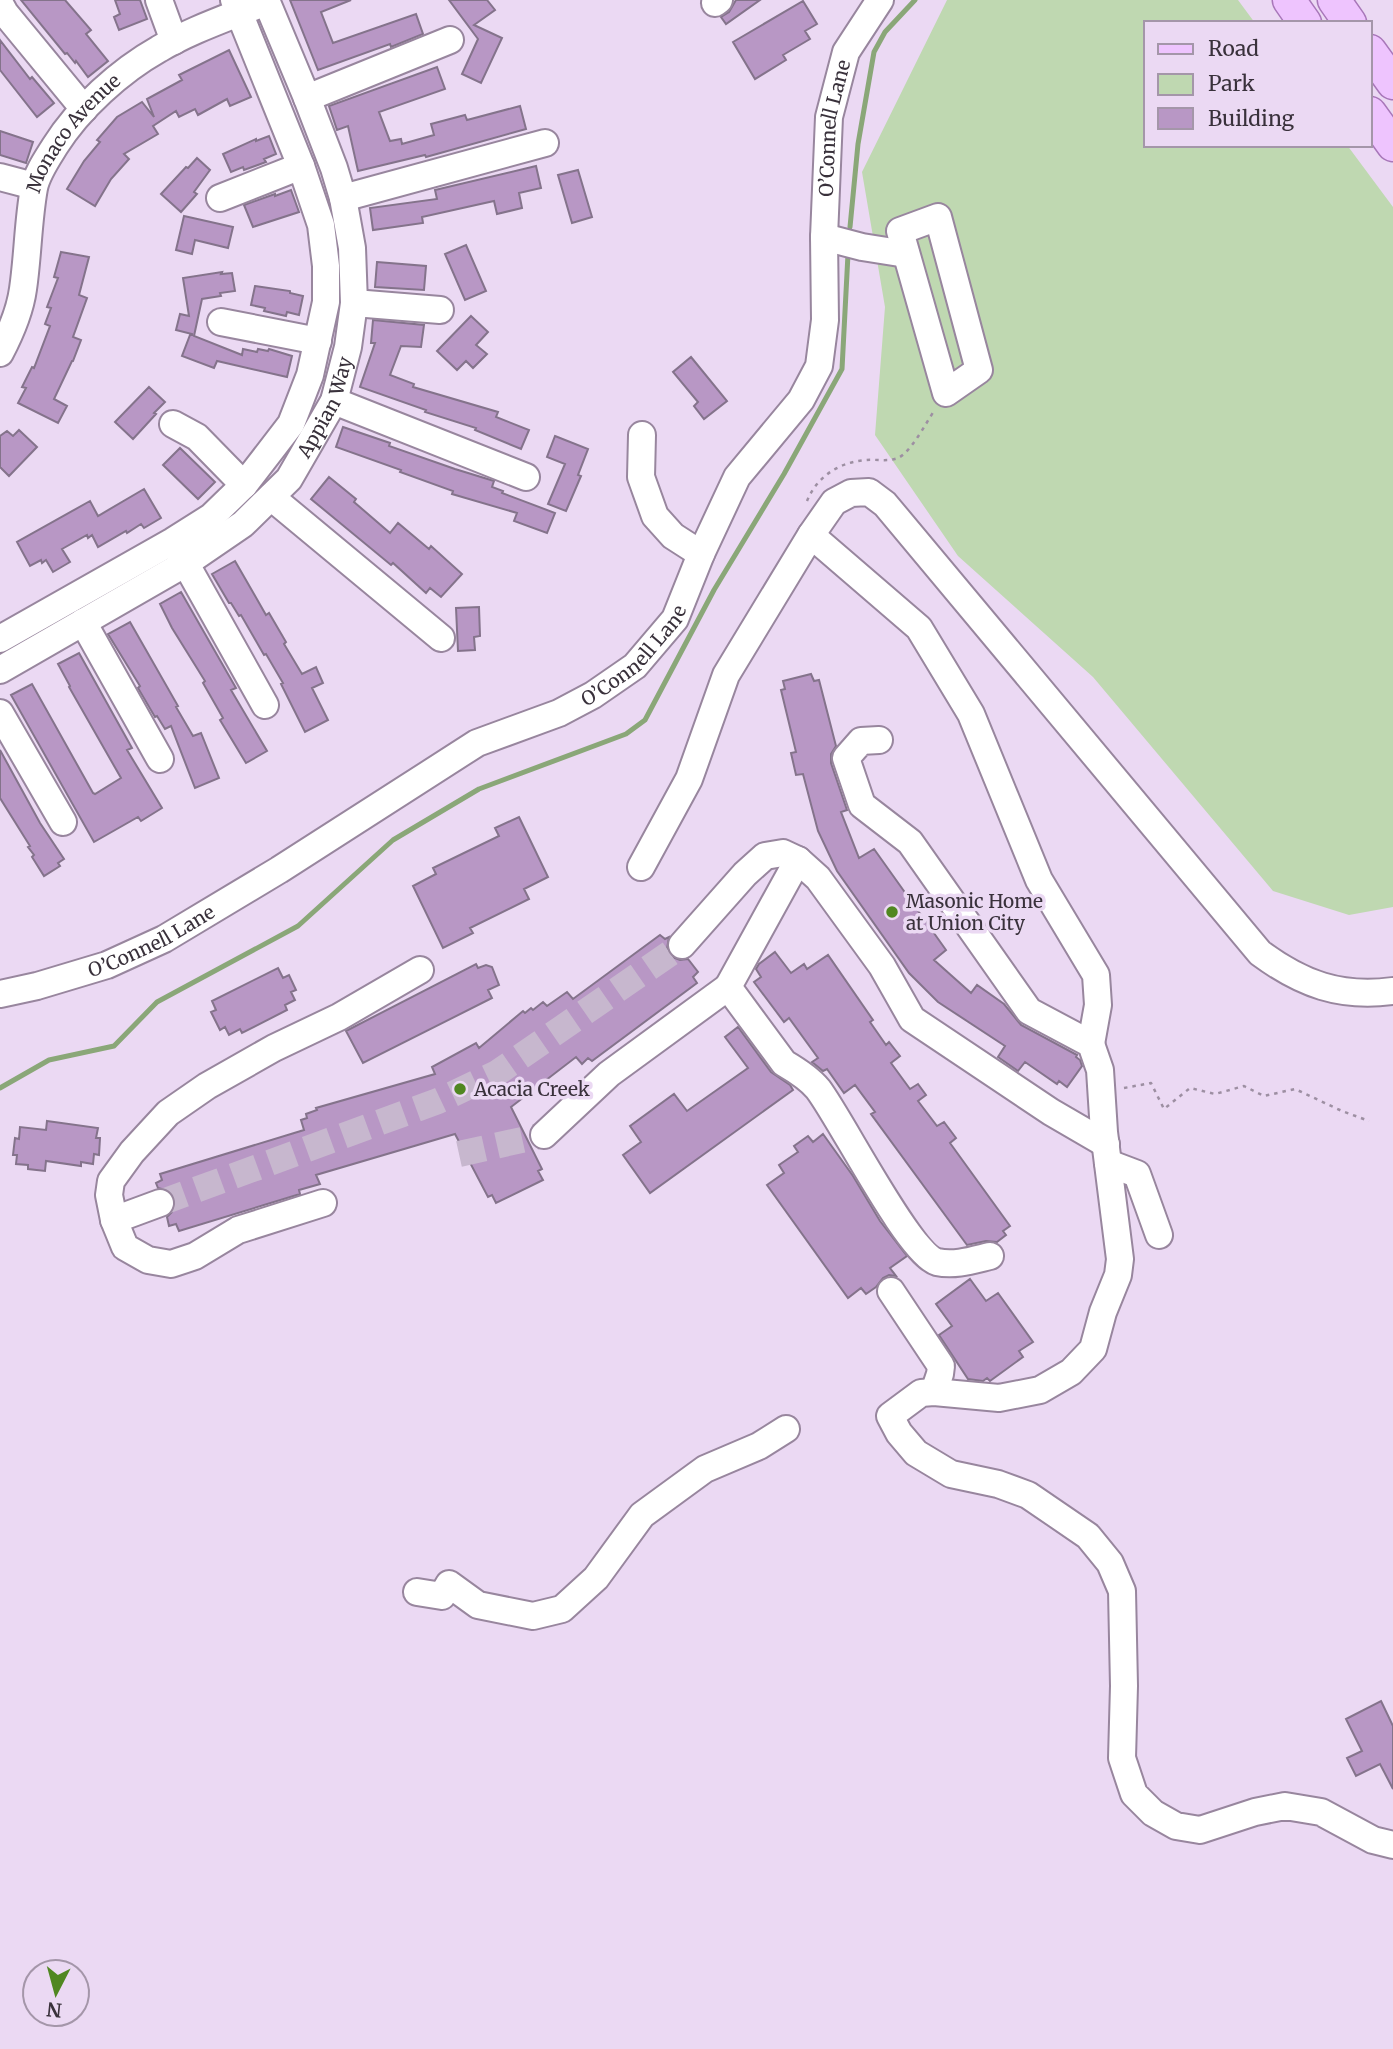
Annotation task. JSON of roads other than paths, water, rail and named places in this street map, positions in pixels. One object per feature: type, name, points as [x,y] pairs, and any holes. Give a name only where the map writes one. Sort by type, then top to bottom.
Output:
[{"type":"main road","points":[[1289,0],[1304,21]]},
{"type":"main road","points":[[1334,0],[1349,21]]},
{"type":"main road","points":[[1372,54],[1393,83]]},
{"type":"main road","points":[[1372,116],[1393,145]]},
{"type":"street","points":[[159,0],[174,41]]},
{"type":"street","name":"O’Connell Lane","points":[[0,994],[107,965],[164,939],[279,870],[477,743],[559,713],[593,695],[635,666],[675,619],[701,554],[737,477],[801,400],[819,366],[825,320],[824,228],[829,117],[846,51],[880,0]]},
{"type":"street","name":"Monaco Avenue","points":[[0,354],[9,337],[11,289],[34,186],[41,168],[57,144],[84,109],[131,67],[237,6],[266,1]]},
{"type":"street","name":"Appian Way","points":[[0,670],[83,622],[179,552],[211,517],[334,401],[348,347],[354,303],[352,248],[343,198],[334,168],[266,1]]},
{"type":"street","points":[[0,4],[84,109]]},
{"type":"street","name":"Appian Way","points":[[0,639],[243,524],[289,479],[303,429],[310,376],[326,302],[326,266],[321,225],[301,166],[237,6]]},
{"type":"street","points":[[307,98],[450,40]]},
{"type":"street","points":[[343,198],[545,143]]},
{"type":"street","points":[[220,198],[301,166]]},
{"type":"street","points":[[0,177],[34,186]]},
{"type":"street","points":[[937,217],[979,370],[946,394],[906,254],[900,231],[937,217]]},
{"type":"street","points":[[824,228],[862,247],[906,254]]},
{"type":"street","points":[[354,303],[440,310]]},
{"type":"street","points":[[221,321],[318,341]]},
{"type":"street","points":[[334,401],[526,477]]},
{"type":"street","points":[[173,424],[197,437],[244,485]]},
{"type":"street","points":[[642,435],[641,477],[655,516],[673,536],[701,554]]},
{"type":"street","points":[[641,867],[690,779],[726,675],[811,535],[834,502],[851,493],[869,492],[885,504],[1260,953],[1285,971],[1313,984],[1349,993],[1393,991]]},
{"type":"street","points":[[271,497],[441,638]]},
{"type":"street","points":[[811,535],[919,628],[971,714],[1039,880],[1096,975],[1098,1005],[1091,1044],[1100,1070],[1120,1259],[1118,1275],[1103,1312],[1093,1349],[1071,1372],[1040,1390],[999,1398],[921,1393],[890,1416],[916,1453],[951,1474],[998,1484],[1028,1495],[1088,1536],[1110,1563],[1122,1591],[1122,1758],[1134,1794],[1153,1812],[1176,1826],[1200,1830],[1255,1812],[1285,1806],[1321,1812],[1373,1840],[1393,1845]]},
{"type":"street","points":[[179,552],[265,705]]},
{"type":"street","points":[[83,622],[160,759]]},
{"type":"street","points":[[0,713],[63,822]]},
{"type":"street","points":[[879,740],[861,741],[846,758],[862,805],[909,842],[1029,1011],[1091,1044]]},
{"type":"street","points":[[682,945],[745,874],[765,856],[783,853],[798,860],[818,878],[882,966],[912,1019],[1051,1112],[1137,1174],[1159,1235]]},
{"type":"street","points":[[544,1135],[609,1074],[728,987],[798,860]]},
{"type":"street","points":[[323,1203],[238,1230],[195,1256],[171,1264],[148,1261],[125,1247],[114,1220],[109,1195],[111,1181],[132,1152],[168,1113],[207,1086],[274,1048],[339,1017],[420,970]]},
{"type":"street","points":[[728,987],[784,1063],[797,1070],[817,1088],[891,1208],[927,1257],[937,1262],[963,1263],[990,1256]]},
{"type":"street","points":[[114,1220],[160,1203]]},
{"type":"street","points":[[891,1291],[941,1366],[934,1392]]},
{"type":"street","points":[[417,1592],[442,1596],[449,1584],[478,1605],[533,1616],[562,1609],[596,1578],[642,1515],[705,1469],[759,1446],[786,1429]]},
{"type":"waterway","points":[[850,227],[858,144],[874,52],[885,32],[915,0]]},
{"type":"waterway","points":[[0,1088],[49,1060],[114,1046],[157,1002],[298,926],[393,840],[479,789],[626,734],[645,720],[714,590],[784,474],[842,369],[848,254]]},
{"type":"tunnel","points":[[160,1203],[438,1101],[497,1073],[682,945]]},
{"type":"tunnel","points":[[459,1154],[544,1135]]},
{"type":"place","name":"Masonic Home at Union City","points":[[892,912]]},
{"type":"place","name":"Acacia Creek","points":[[460,1089]]}]
